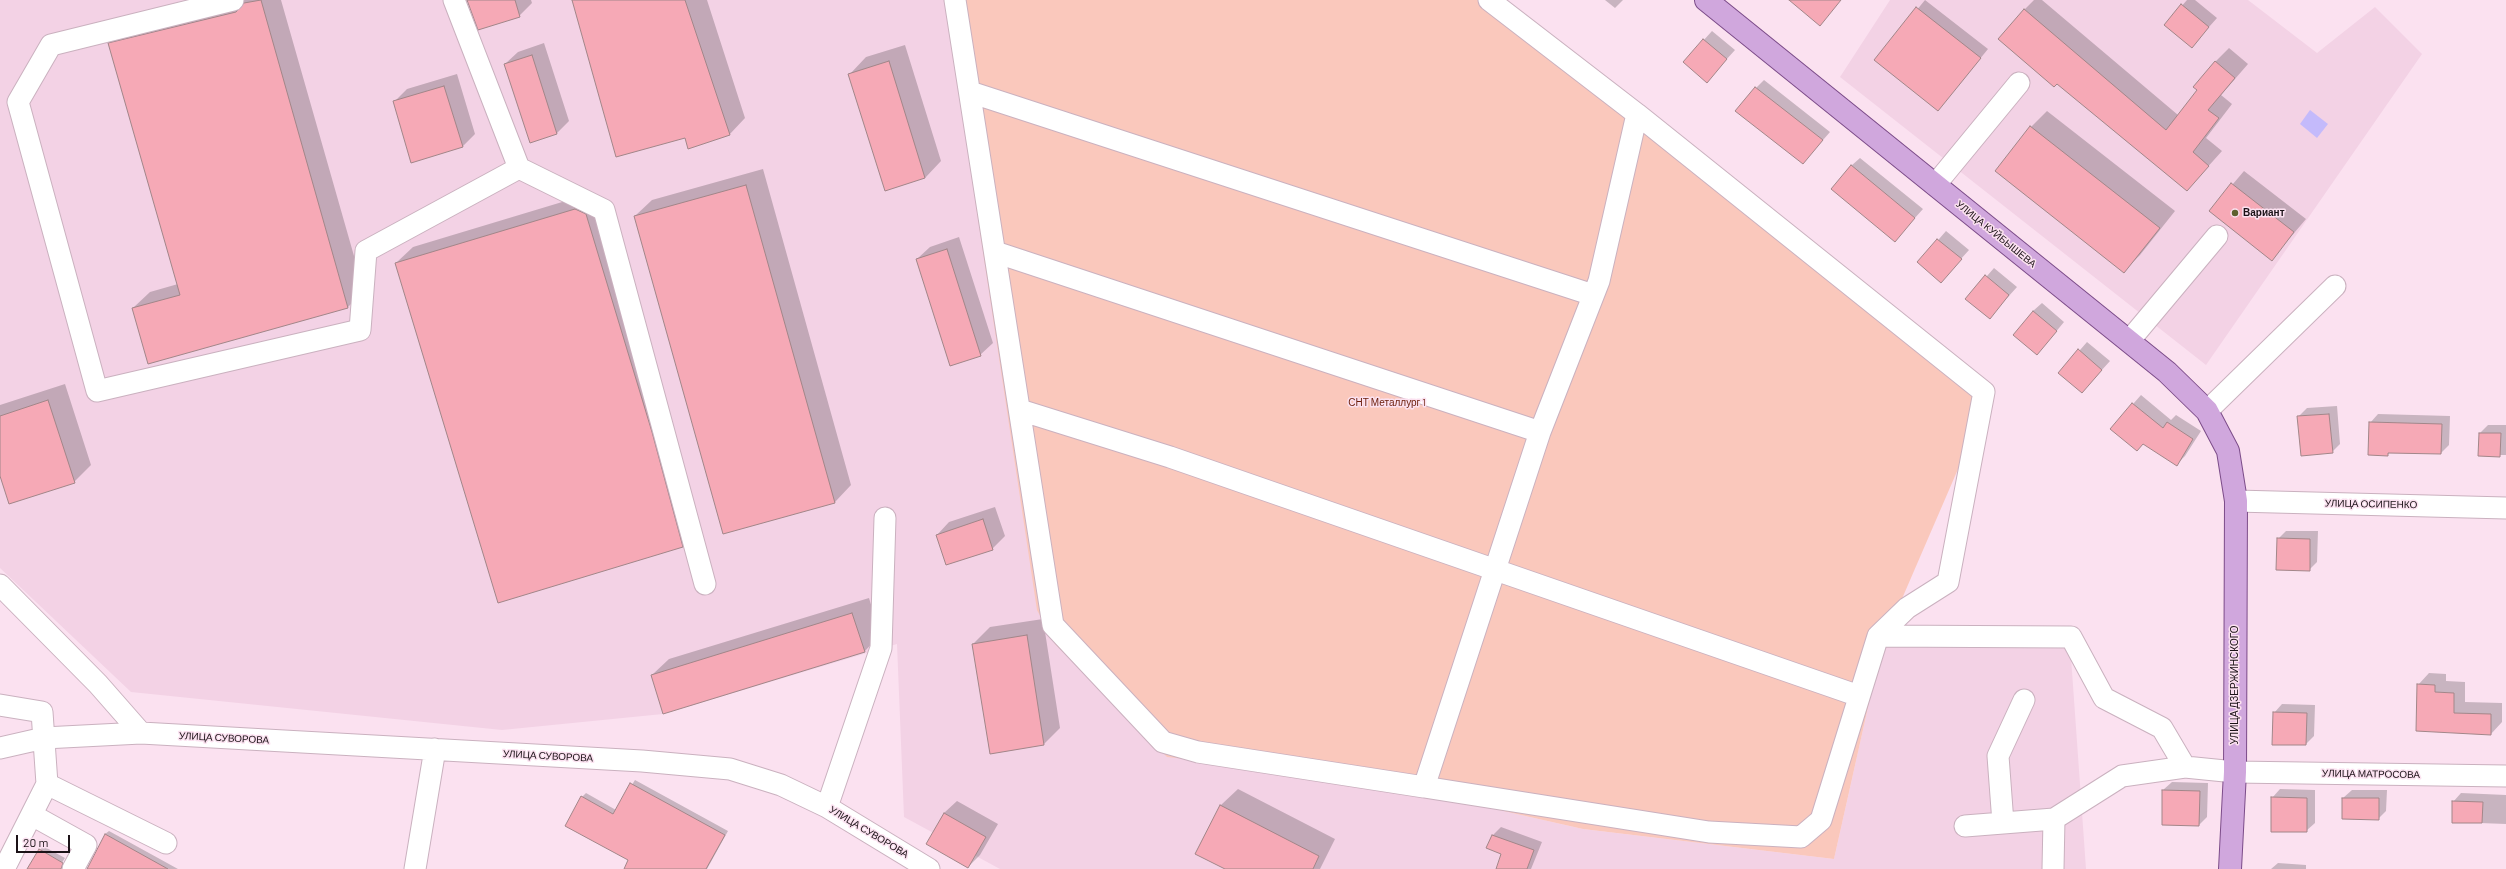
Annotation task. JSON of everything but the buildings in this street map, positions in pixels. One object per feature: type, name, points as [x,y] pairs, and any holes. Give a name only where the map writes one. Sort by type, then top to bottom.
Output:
[{"type":"main road","name":"УЛИЦА КУЙБЫШЕВА","points":[[1706,0],[2167,372],[2207,411],[2228,452],[2236,502]]},
{"type":"main road","name":"УЛИЦА ДЗЕРЖИНСКОГО","points":[[2230,869],[2235,772],[2236,502]]},
{"type":"street","points":[[233,0],[51,45],[18,102],[97,391],[360,330],[366,251],[519,168]]},
{"type":"street","points":[[454,0],[519,168],[604,210],[705,584]]},
{"type":"street","points":[[955,0],[1054,625],[1163,742],[1198,752],[1709,832],[1801,837],[1822,820],[1878,636],[1907,608],[1948,582],[1984,392],[1638,114],[1489,0]]},
{"type":"street","points":[[1936,185],[2018,83]]},
{"type":"street","points":[[970,92],[1594,295]]},
{"type":"street","points":[[1424,787],[1540,432],[1599,281],[1638,114]]},
{"type":"street","points":[[2129,341],[2217,236]]},
{"type":"street","points":[[995,252],[1540,432]]},
{"type":"street","points":[[2207,411],[2335,286]]},
{"type":"street","points":[[1020,410],[1170,457],[1859,696]]},
{"type":"street","name":"УЛИЦА ОСИПЕНКО","points":[[2236,502],[2506,508]]},
{"type":"street","points":[[828,807],[881,648],[885,518]]},
{"type":"street","points":[[0,585],[98,684],[141,733]]},
{"type":"street","points":[[1878,636],[2071,637],[2104,698],[2162,728],[2185,767]]},
{"type":"street","points":[[2003,823],[1998,756],[2024,700]]},
{"type":"street","points":[[0,705],[42,712],[47,784],[4,869]]},
{"type":"street","name":"УЛИЦА СУВОРОВА","points":[[0,748],[44,738],[141,733],[642,761],[730,769],[781,784],[828,807],[929,869]]},
{"type":"street","points":[[415,869],[435,749]]},
{"type":"street","name":"УЛИЦА МАТРОСОВА","points":[[2054,819],[2122,776],[2185,767],[2235,772],[2506,776]]},
{"type":"street","points":[[47,784],[166,843]]},
{"type":"street","points":[[32,814],[86,845],[73,869]]},
{"type":"street","points":[[1965,826],[2054,819],[2053,869]]},
{"type":"shaded area","points":[[0,0],[945,0],[1013,445],[1353,777],[1583,829],[1834,859],[1882,645],[2070,643],[2086,869],[1000,869],[904,817],[897,644],[663,714],[502,730],[131,692],[0,568]]},
{"type":"shaded area","points":[[1890,0],[2248,0],[2317,53],[2375,7],[2422,54],[2206,365],[1840,77]]},
{"type":"shaded area","points":[[2310,110],[2328,124],[2317,138],[2300,124]]},
{"type":"green space","name":"СНТ Металлург 1","points":[[945,0],[1485,0],[1987,402],[1882,645],[1834,859],[1583,829],[1353,777],[1167,757],[1055,644],[1037,610]]},
{"type":"place","name":"Вариант","points":[[2235,213]]}]
